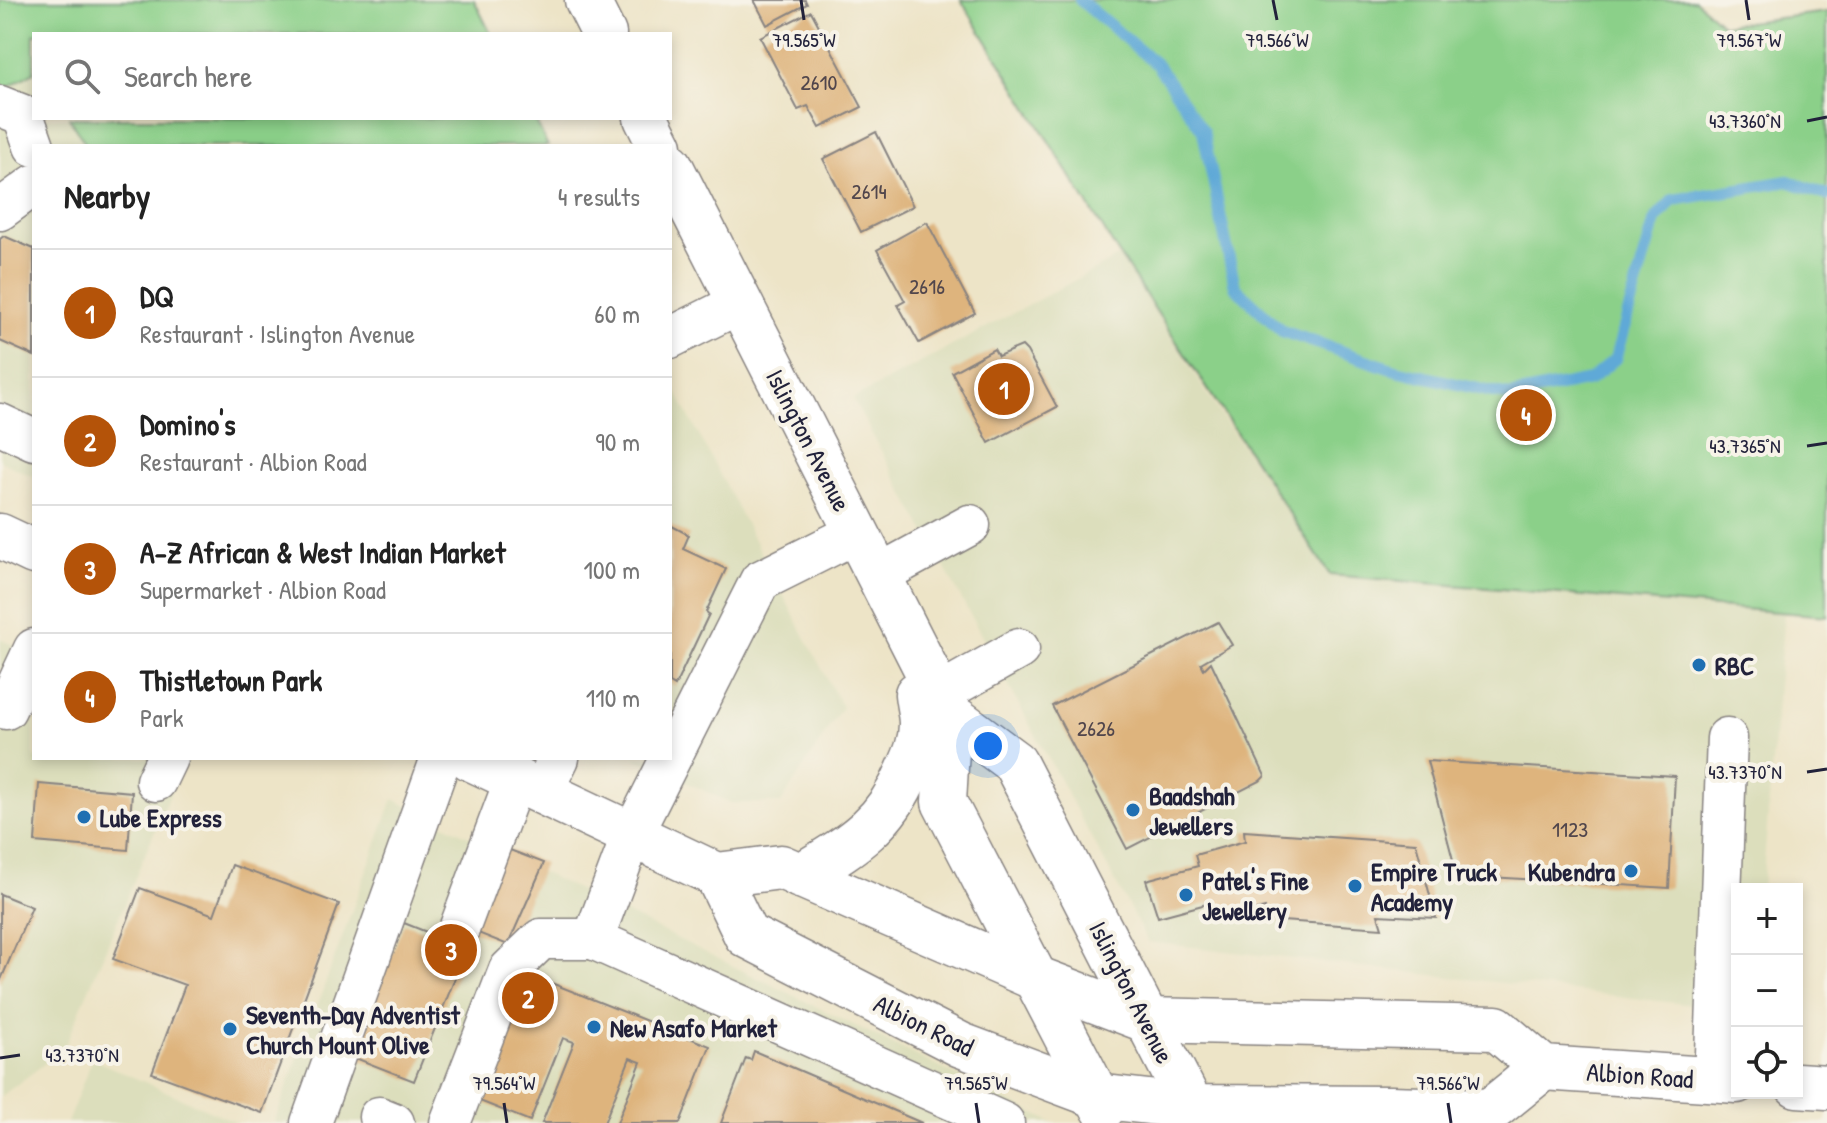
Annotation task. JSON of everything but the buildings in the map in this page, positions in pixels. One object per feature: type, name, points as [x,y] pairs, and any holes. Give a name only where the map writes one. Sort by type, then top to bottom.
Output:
[{"type":"main road","points":[[587,0],[603,32]]},
{"type":"main road","points":[[647,120],[659,144]]},
{"type":"main road","name":"Islington Avenue","points":[[672,169],[944,704],[1015,763],[1196,1115]]},
{"type":"main road","points":[[0,536],[32,551]]},
{"type":"main road","points":[[800,876],[841,851],[895,802],[919,747],[921,723],[914,672],[901,621]]},
{"type":"main road","points":[[944,704],[944,802],[1104,1110]]},
{"type":"main road","points":[[478,760],[538,776],[632,835],[717,875],[781,867],[1033,977],[1146,1020],[1496,1028],[1543,1068]]},
{"type":"main road","name":"Albion Road","points":[[717,875],[746,935],[961,1045],[1104,1110],[1196,1115],[1375,1115],[1490,1111],[1543,1068],[1726,1080]]},
{"type":"main road","points":[[1803,1085],[1827,1087]]},
{"type":"street","points":[[0,106],[23,115],[33,144]]},
{"type":"street","points":[[0,210],[32,186]]},
{"type":"street","points":[[672,337],[740,303]]},
{"type":"street","points":[[0,424],[32,439]]},
{"type":"street","points":[[878,575],[970,525]]},
{"type":"street","points":[[672,756],[760,581],[856,533]]},
{"type":"street","points":[[944,704],[1019,649]]},
{"type":"street","points":[[6,709],[32,653]]},
{"type":"street","points":[[1726,1080],[1727,738]]},
{"type":"street","points":[[311,1123],[440,760]]},
{"type":"street","points":[[593,939],[632,835],[670,760]]},
{"type":"street","points":[[458,932],[538,776]]},
{"type":"street","points":[[450,1123],[509,970],[541,939],[593,939],[1004,1123]]},
{"type":"shaded area","points":[[32,73],[32,120],[70,120],[86,144],[32,144],[32,476],[0,461],[0,89]]},
{"type":"shaded area","points":[[1120,256],[1210,399],[1330,575],[1784,612],[1762,883],[1731,883],[1731,1009],[1148,942],[853,399]]},
{"type":"shaded area","points":[[672,384],[842,707],[781,803],[731,803],[639,760],[672,760]]},
{"type":"shaded area","points":[[0,639],[32,654],[32,760],[184,760],[64,1049],[0,1097]]},
{"type":"shaded area","points":[[393,799],[1053,1123],[274,1123]]},
{"type":"shaded area","points":[[92,1059],[238,1123],[67,1123]]},
{"type":"green space","points":[[0,0],[474,0],[490,32],[32,32],[32,73],[0,89]]},
{"type":"green space","points":[[961,0],[1695,0],[1723,25],[1827,12],[1827,616],[1330,575],[1120,256]]},
{"type":"green space","points":[[70,120],[535,120],[547,144],[86,144]]},
{"type":"waterway","points":[[1080,0],[1157,65],[1203,131],[1235,287],[1282,331],[1392,369],[1509,396],[1590,380],[1615,359],[1655,220],[1673,200],[1788,181],[1827,195]]},
{"type":"place","name":"DQ","points":[[1004,389]]},
{"type":"place","name":"Thistletown Park","points":[[1526,415]]},
{"type":"place","name":"RBC","points":[[1699,665]]},
{"type":"place","name":"Baadshah Jewellers","points":[[1133,810]]},
{"type":"place","name":"Lube Express","points":[[84,817]]},
{"type":"place","name":"Kubendra","points":[[1631,871]]},
{"type":"place","name":"Empire Truck Academy","points":[[1355,886]]},
{"type":"place","name":"Patel's Fine Jewellery","points":[[1186,895]]},
{"type":"place","name":"A-Z African & West Indian Market","points":[[451,950]]},
{"type":"place","name":"Domino's","points":[[528,998]]},
{"type":"place","name":"New Asafo Market","points":[[594,1027]]},
{"type":"place","name":"Seventh-Day Adventist Church Mount Olive","points":[[230,1029]]}]
